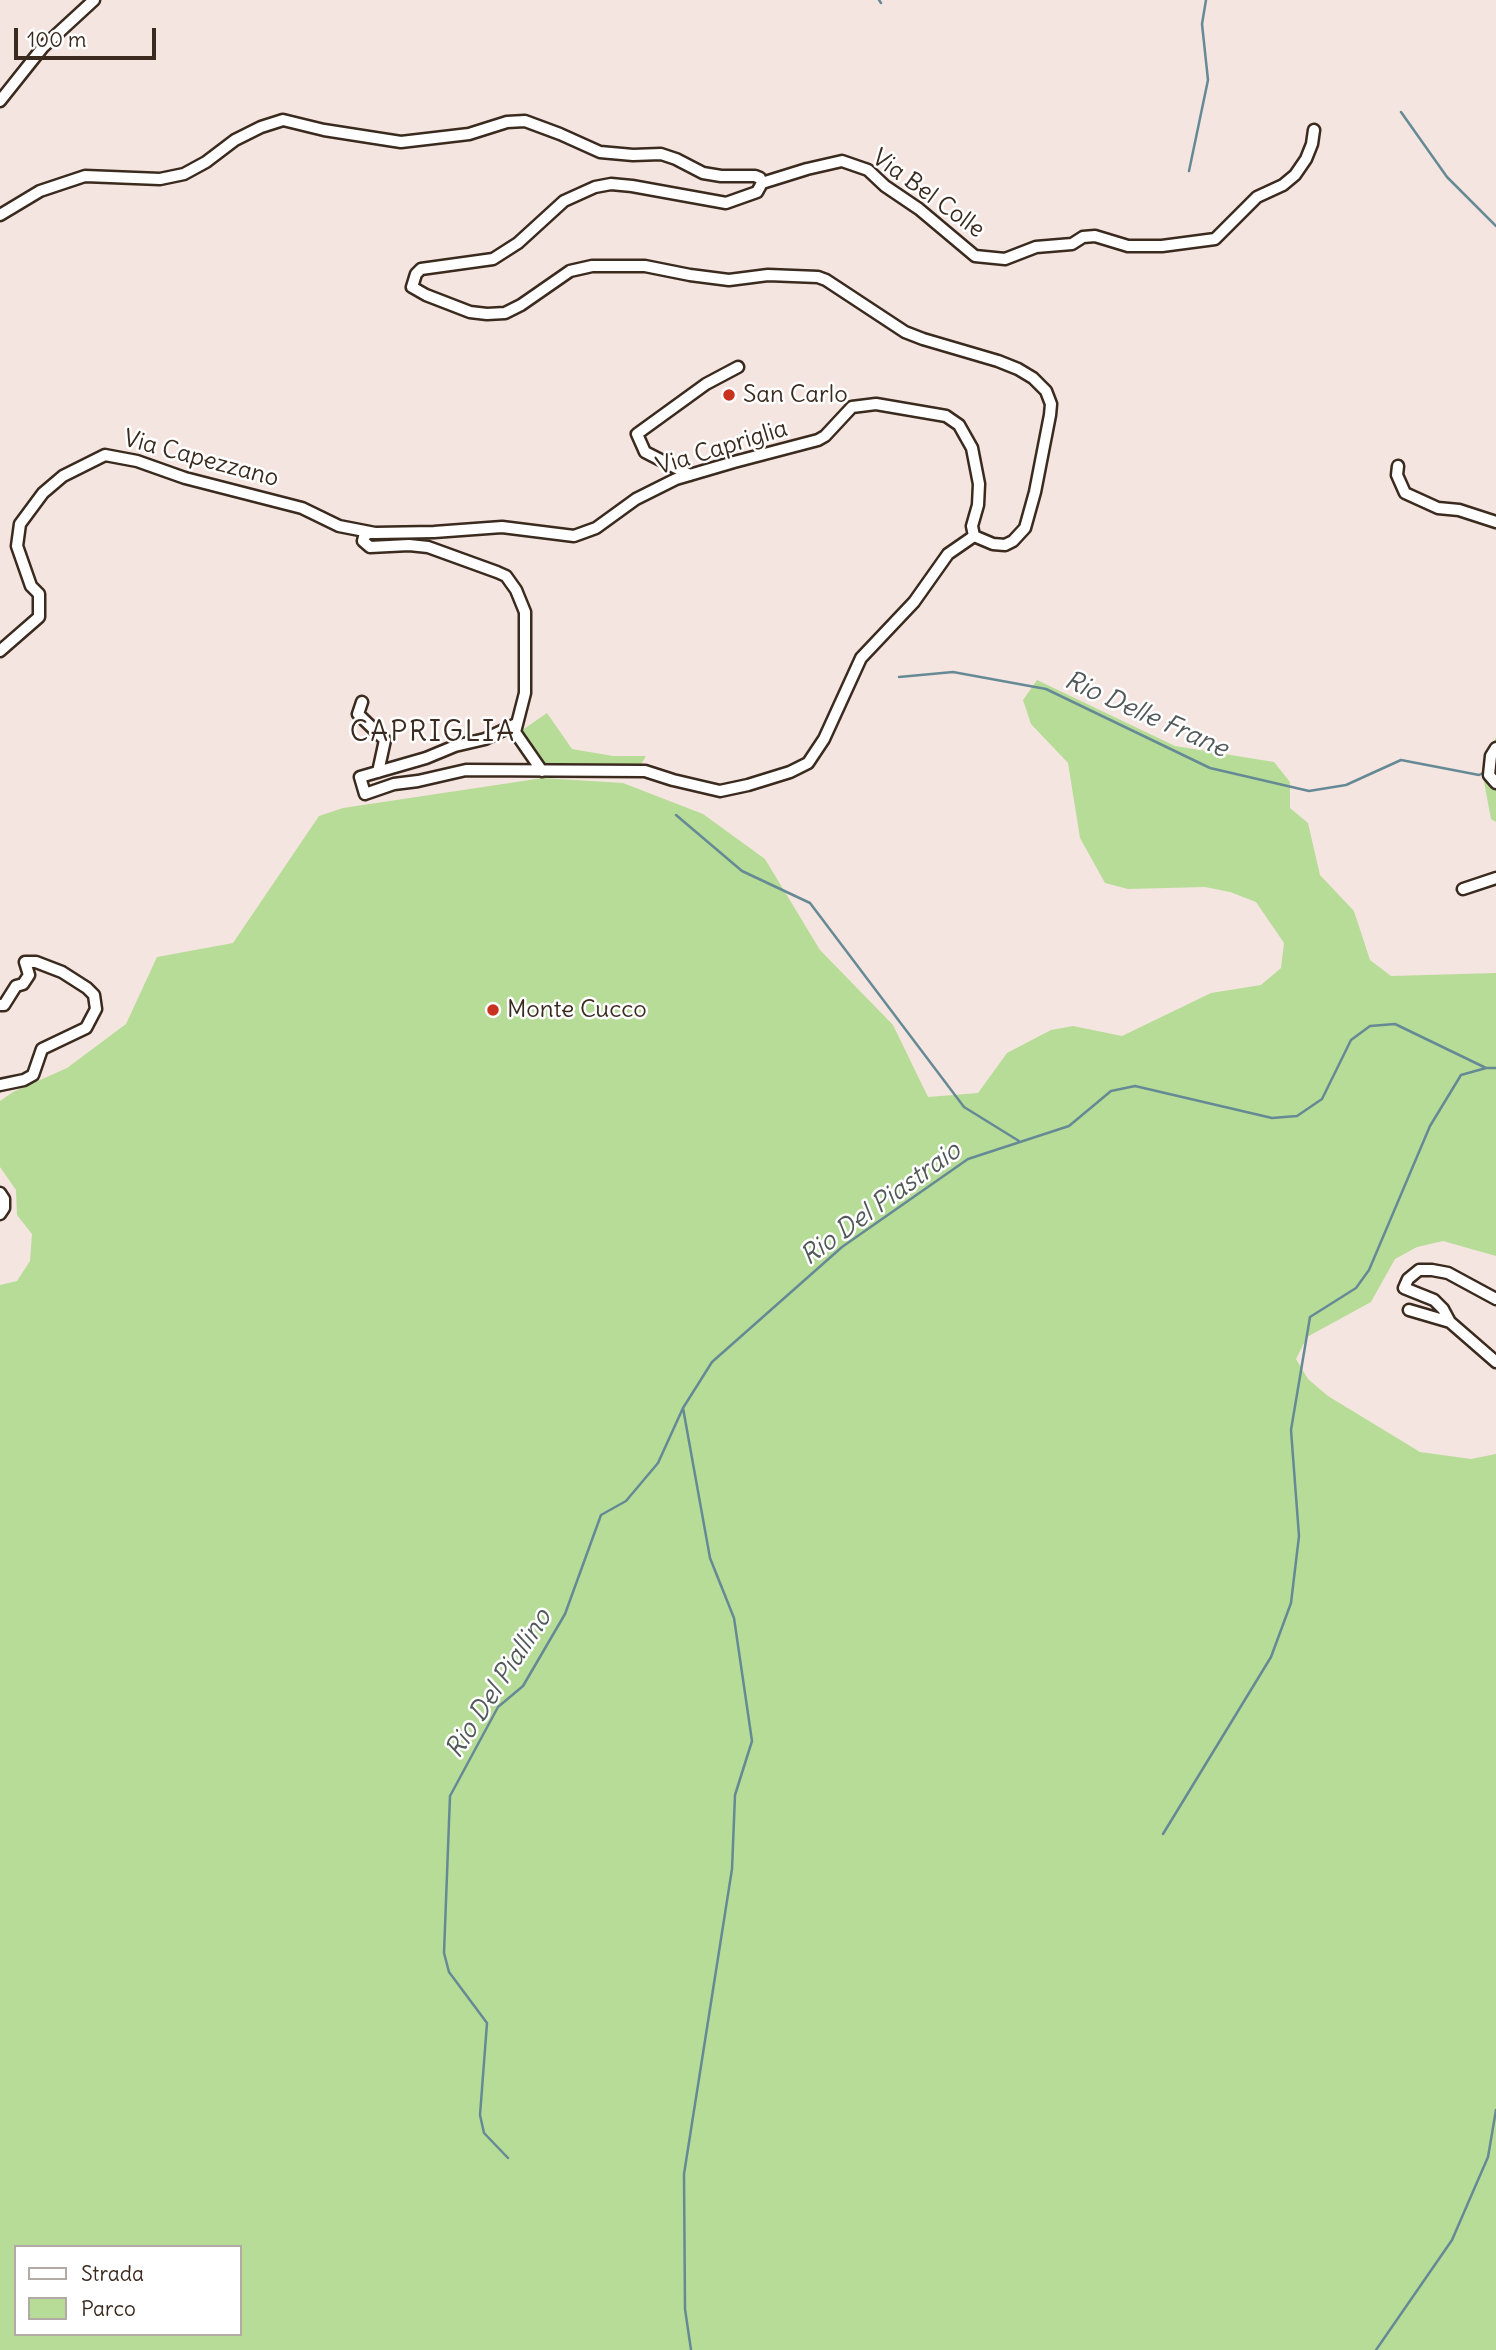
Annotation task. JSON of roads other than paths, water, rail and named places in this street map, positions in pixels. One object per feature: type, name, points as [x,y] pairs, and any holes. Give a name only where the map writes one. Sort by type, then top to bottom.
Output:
[{"type":"street","points":[[0,101],[43,47],[94,0]]},
{"type":"street","points":[[0,215],[40,191],[85,176],[160,179],[184,174],[206,162],[235,140],[283,120],[324,130],[401,142],[469,134],[507,122],[526,121],[600,152],[660,154],[677,159],[703,173],[755,176],[760,178],[762,183],[752,196],[726,203],[632,186],[611,184],[595,187],[564,201],[518,243],[493,259],[421,269],[415,274],[412,287],[444,303],[470,312],[486,314],[506,313],[570,271],[592,266],[645,266],[729,280],[768,275],[818,278],[826,280],[923,340],[998,360],[1018,369],[1040,384],[1049,396],[1050,415],[1028,522],[1022,532],[1010,544],[993,544],[974,536],[948,554],[914,602],[861,657],[824,739],[808,763],[790,772],[720,791],[645,771],[466,770],[418,781],[394,783],[365,794],[360,777],[485,740],[516,724]]},
{"type":"street","name":"Via Bel Colle","points":[[762,183],[842,161],[867,170],[919,209],[975,257],[1005,258],[1036,247],[1072,244],[1083,237],[1096,236],[1128,246],[1162,246],[1215,239],[1257,197],[1283,185],[1295,175],[1306,159],[1314,130]]},
{"type":"street","points":[[690,475],[645,452],[637,434],[706,384],[738,367]]},
{"type":"street","name":"Via Capriglia","points":[[375,533],[502,527],[574,536],[596,528],[650,492],[690,475],[818,440],[825,436],[848,410],[858,405],[899,407],[946,416],[957,422],[972,448],[979,497],[972,526],[974,536]]},
{"type":"street","name":"Via Capezzano","points":[[0,651],[39,617],[39,594],[31,586],[17,546],[20,524],[43,493],[63,476],[105,455],[137,461],[184,478],[302,508],[340,526],[375,533]]},
{"type":"street","points":[[1398,466],[1397,475],[1405,493],[1438,508],[1459,510],[1496,522]]},
{"type":"street","points":[[375,533],[368,533],[363,541],[370,547],[428,547],[506,576],[522,600],[525,612],[524,706],[515,732],[542,771]]},
{"type":"street","points":[[362,702],[358,714],[385,740],[378,772]]},
{"type":"street","points":[[1496,748],[1491,756],[1489,775],[1496,783]]},
{"type":"street","points":[[1463,888],[1496,878]]},
{"type":"street","points":[[0,1005],[4,1005],[16,986],[23,984],[29,975],[25,962],[36,962],[62,972],[87,988],[94,995],[96,1009],[86,1028],[42,1049],[33,1075],[0,1085]]},
{"type":"street","points":[[0,1193],[4,1199],[4,1208],[0,1214]]},
{"type":"street","points":[[1496,1298],[1448,1273],[1432,1269],[1419,1270],[1408,1279],[1404,1288],[1434,1300],[1450,1322],[1496,1362]]},
{"type":"street","points":[[1409,1310],[1450,1322]]},
{"type":"waterway","points":[[1189,171],[1208,80],[1202,24],[1206,0]]},
{"type":"waterway","points":[[1401,112],[1447,177],[1496,226]]},
{"type":"waterway","name":"Rio Delle Frane","points":[[899,677],[953,672],[1046,689],[1210,768],[1309,791],[1346,785],[1401,760],[1479,775],[1485,772]]},
{"type":"waterway","points":[[676,815],[742,871],[810,903],[964,1107],[1019,1141]]},
{"type":"waterway","name":"Rio Del Piastraio","points":[[508,2158],[484,2133],[480,2115],[487,2023],[449,1972],[444,1953],[450,1796],[498,1707],[523,1686],[565,1614],[601,1515],[626,1501],[658,1463],[683,1408],[712,1362],[842,1247],[968,1159],[1069,1126],[1111,1091],[1135,1086],[1272,1118],[1297,1116],[1322,1099],[1351,1040],[1370,1026],[1395,1024],[1486,1068],[1496,1068]]},
{"type":"waterway","points":[[1163,1834],[1271,1657],[1291,1603],[1299,1536],[1291,1430],[1310,1317],[1356,1288],[1369,1270],[1430,1126],[1461,1075],[1486,1068]]},
{"type":"waterway","points":[[683,1408],[710,1558],[734,1618],[752,1741],[735,1795],[732,1869],[684,2174],[685,2309],[691,2350]]},
{"type":"waterway","points":[[1376,2350],[1452,2240],[1488,2157],[1496,2110]]},
{"type":"place","name":"San Carlo","points":[[729,395]]},
{"type":"place","name":"Monte Cucco","points":[[493,1010]]},
{"type":"district","name":"CAPRIGLIA","points":[[433,733]]},
{"type":"water label","name":"Rio Del Piallino","points":[[499,1684]]}]
